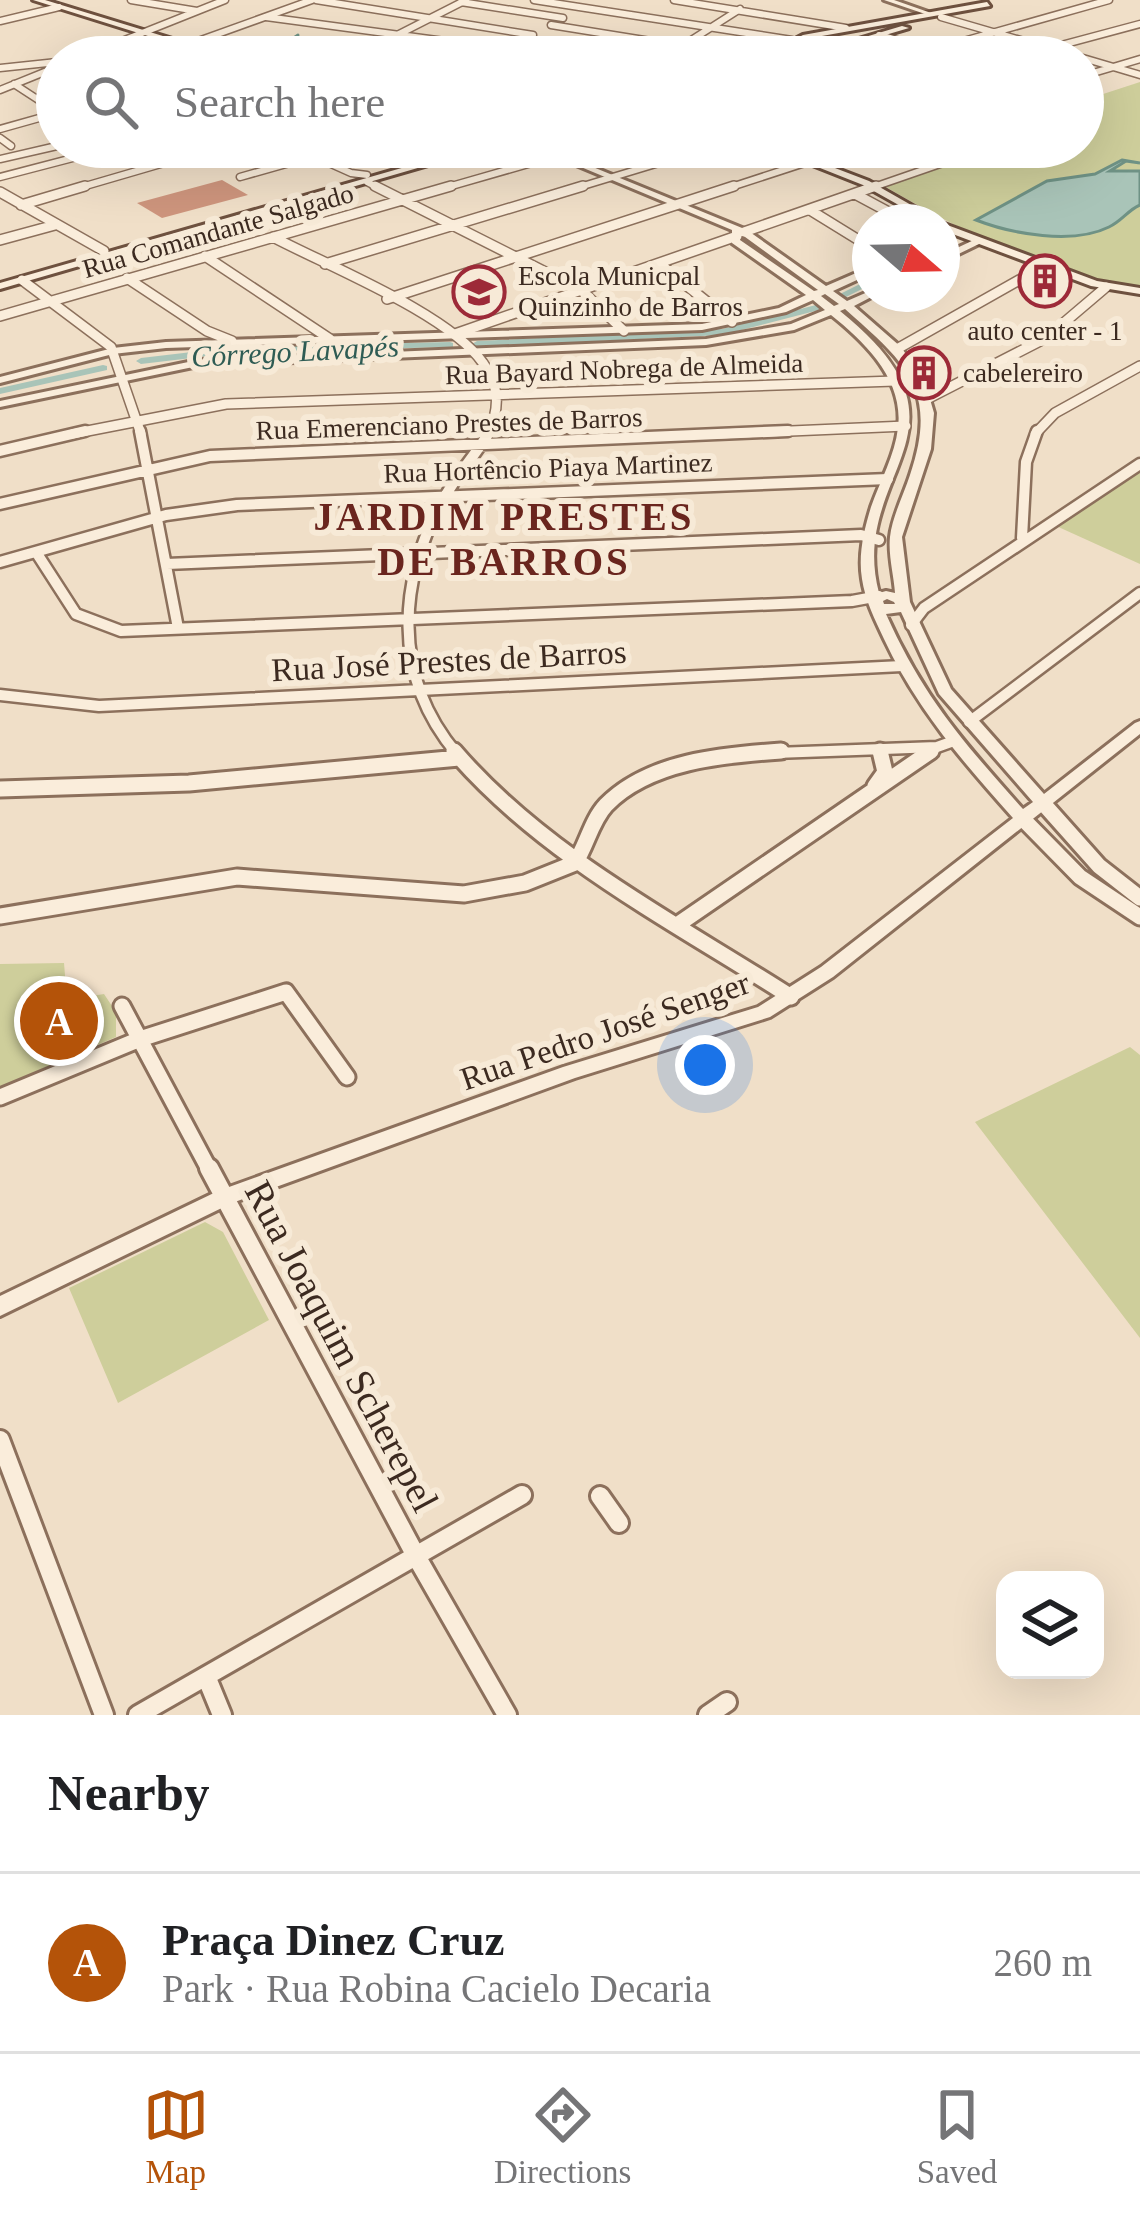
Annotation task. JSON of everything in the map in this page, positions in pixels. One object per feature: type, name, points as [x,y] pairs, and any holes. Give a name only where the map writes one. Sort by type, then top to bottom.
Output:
[{"type":"main road","points":[[37,0],[156,36]]},
{"type":"main road","points":[[876,36],[1001,0]]},
{"type":"main road","points":[[811,36],[987,4]]},
{"type":"main road","points":[[930,14],[941,17]]},
{"type":"main road","points":[[0,282],[351,176],[367,179],[401,168]]},
{"type":"main road","points":[[0,282],[22,280],[99,253],[408,168]]},
{"type":"main road","points":[[826,168],[903,204]]},
{"type":"main road","points":[[960,235],[1106,286],[1140,291]]},
{"type":"street","points":[[138,0],[197,11]]},
{"type":"street","points":[[134,36],[225,0]]},
{"type":"street","points":[[213,36],[314,0],[533,34]]},
{"type":"street","points":[[450,0],[562,18]]},
{"type":"street","points":[[533,0],[768,36]]},
{"type":"street","points":[[530,36],[594,0]]},
{"type":"street","points":[[678,0],[846,28]]},
{"type":"street","points":[[887,0],[930,14]]},
{"type":"street","points":[[976,0],[987,4]]},
{"type":"street","points":[[981,36],[1108,0]]},
{"type":"street","points":[[398,35],[464,1]]},
{"type":"street","points":[[1,21],[59,7]]},
{"type":"street","points":[[698,36],[740,10]]},
{"type":"street","points":[[266,16],[405,36]]},
{"type":"street","points":[[941,17],[1008,36]]},
{"type":"street","points":[[1094,36],[1140,24]]},
{"type":"street","points":[[551,25],[620,36]]},
{"type":"street","points":[[1104,69],[1140,59]]},
{"type":"street","points":[[0,68],[36,65]]},
{"type":"street","points":[[1104,65],[1140,75]]},
{"type":"street","points":[[0,89],[36,74]]},
{"type":"street","points":[[14,84],[36,98]]},
{"type":"street","points":[[0,129],[36,118]]},
{"type":"street","points":[[0,138],[11,146]]},
{"type":"street","points":[[0,159],[36,151]]},
{"type":"street","points":[[0,177],[37,168]]},
{"type":"street","points":[[21,205],[148,168]]},
{"type":"street","points":[[240,177],[272,168]]},
{"type":"street","points":[[336,168],[351,176]]},
{"type":"street","name":"Rua Comandante Salgado","points":[[0,316],[514,168]]},
{"type":"street","points":[[596,168],[740,236],[825,291],[874,347],[904,400],[906,426],[871,534],[867,565],[889,603],[911,625],[944,691],[969,722],[1099,866],[1140,898]]},
{"type":"street","points":[[325,264],[642,168]]},
{"type":"street","points":[[387,299],[788,168]]},
{"type":"street","points":[[452,334],[929,168]]},
{"type":"street","points":[[367,179],[581,290],[624,331]]},
{"type":"street","points":[[0,192],[99,253]]},
{"type":"street","points":[[855,194],[874,204]]},
{"type":"street","points":[[810,210],[852,236]]},
{"type":"street","points":[[0,240],[55,225]]},
{"type":"street","points":[[740,236],[812,298],[841,310],[897,349],[927,399],[925,449],[897,535],[889,603],[902,666],[944,744],[1001,794],[1080,877],[1140,916]]},
{"type":"street","points":[[273,237],[452,334],[474,352],[497,394],[492,426],[445,495],[423,554],[410,618],[415,688],[459,758],[498,797],[579,858],[791,997]]},
{"type":"street","points":[[960,250],[976,242]]},
{"type":"street","points":[[205,256],[330,339]]},
{"type":"street","points":[[660,264],[732,322]]},
{"type":"street","points":[[897,349],[1044,266]]},
{"type":"street","points":[[127,278],[203,337]]},
{"type":"street","points":[[0,380],[203,337],[232,341],[624,331],[732,322],[812,298],[852,278]]},
{"type":"street","points":[[22,280],[116,354],[136,419],[178,628]]},
{"type":"street","points":[[927,399],[1052,334],[1088,308],[1106,286]]},
{"type":"street","points":[[0,404],[124,373],[251,359],[706,342],[794,327],[852,304]]},
{"type":"street","points":[[414,336],[428,330],[428,323]]},
{"type":"street","points":[[1022,538],[1023,458],[1036,425],[1140,366]]},
{"type":"street","points":[[1126,374],[1140,379]]},
{"type":"street","name":"Rua Bayard Nobrega de Almeida","points":[[0,451],[136,419],[226,404],[895,381]]},
{"type":"street","name":"Rua Emerenciano Prestes de Barros","points":[[0,504],[145,467],[257,452],[906,426]]},
{"type":"street","points":[[911,625],[932,603],[1022,538],[1140,464]]},
{"type":"street","name":"Rua Hortêncio Piaya Martinez","points":[[0,562],[158,517],[237,505],[888,478]]},
{"type":"street","points":[[1023,507],[1060,514]]},
{"type":"street","points":[[167,564],[897,535]]},
{"type":"street","points":[[36,552],[69,611],[83,622],[121,631],[852,601],[932,603]]},
{"type":"street","points":[[969,722],[1140,592]]},
{"type":"street","name":"Rua José Prestes de Barros","points":[[0,695],[99,706],[902,666]]},
{"type":"street","points":[[955,703],[992,705]]},
{"type":"street","name":"Rua Pedro José Senger","points":[[0,1306],[225,1197],[570,1072],[745,1018],[791,997],[1140,726]]},
{"type":"street","points":[[0,916],[237,877],[481,892],[560,871],[579,858],[606,806],[628,788],[676,764],[944,744]]},
{"type":"street","points":[[680,923],[944,744]]},
{"type":"street","points":[[864,798],[885,772],[880,748]]},
{"type":"street","points":[[0,789],[233,780],[459,758]]},
{"type":"street","points":[[1001,794],[1022,797],[1029,792],[1028,782]]},
{"type":"street","points":[[1028,782],[1064,785]]},
{"type":"street","points":[[0,1097],[140,1040],[286,992],[346,1077]]},
{"type":"street","name":"Rua Joaquim Scherepel","points":[[122,1006],[416,1556],[507,1715]]},
{"type":"street","points":[[0,1440],[104,1715]]},
{"type":"street","points":[[138,1715],[522,1495]]},
{"type":"street","points":[[600,1496],[620,1523]]},
{"type":"street","points":[[206,1676],[222,1715]]},
{"type":"street","points":[[707,1715],[727,1702]]},
{"type":"green space","points":[[1140,82],[1140,287],[1073,273],[1008,250],[960,227],[960,204],[917,204],[886,187],[937,168],[1104,168],[1104,94]]},
{"type":"green space","points":[[1140,471],[1140,564],[1054,525]]},
{"type":"green space","points":[[64,963],[67,1000],[104,994],[116,1012],[116,1037],[0,1087],[0,964]]},
{"type":"green space","points":[[1130,1047],[1140,1055],[1140,1338],[975,1122]]},
{"type":"green space","points":[[205,1222],[223,1232],[269,1320],[118,1403],[69,1288]]},
{"type":"shaded area","points":[[1122,160],[1140,163],[1126,161],[1110,171],[1140,171],[1140,205],[1109,227],[1078,235],[1043,236],[976,220],[1047,181],[1095,174]]},
{"type":"building","points":[[222,180],[248,195],[162,218],[137,203]]},
{"type":"waterway","points":[[843,295],[852,291]]},
{"type":"waterway","name":"Córrego Lavapés","points":[[477,344],[722,332],[816,308]]},
{"type":"waterway","name":"Córrego Lavapés","points":[[141,361],[243,349],[450,345]]},
{"type":"waterway","name":"Córrego Lavapés","points":[[0,391],[103,368]]},
{"type":"place","name":"auto center - 1","points":[[1045,281]]},
{"type":"place","name":"Escola Municpal Quinzinho de Barros","points":[[479,292]]},
{"type":"place","name":"cabelereiro","points":[[924,373]]},
{"type":"place","name":"Praça Dinez Cruz","points":[[59,1021]]},
{"type":"district","name":"JARDIM PRESTES DE BARROS","points":[[504,538]]}]
